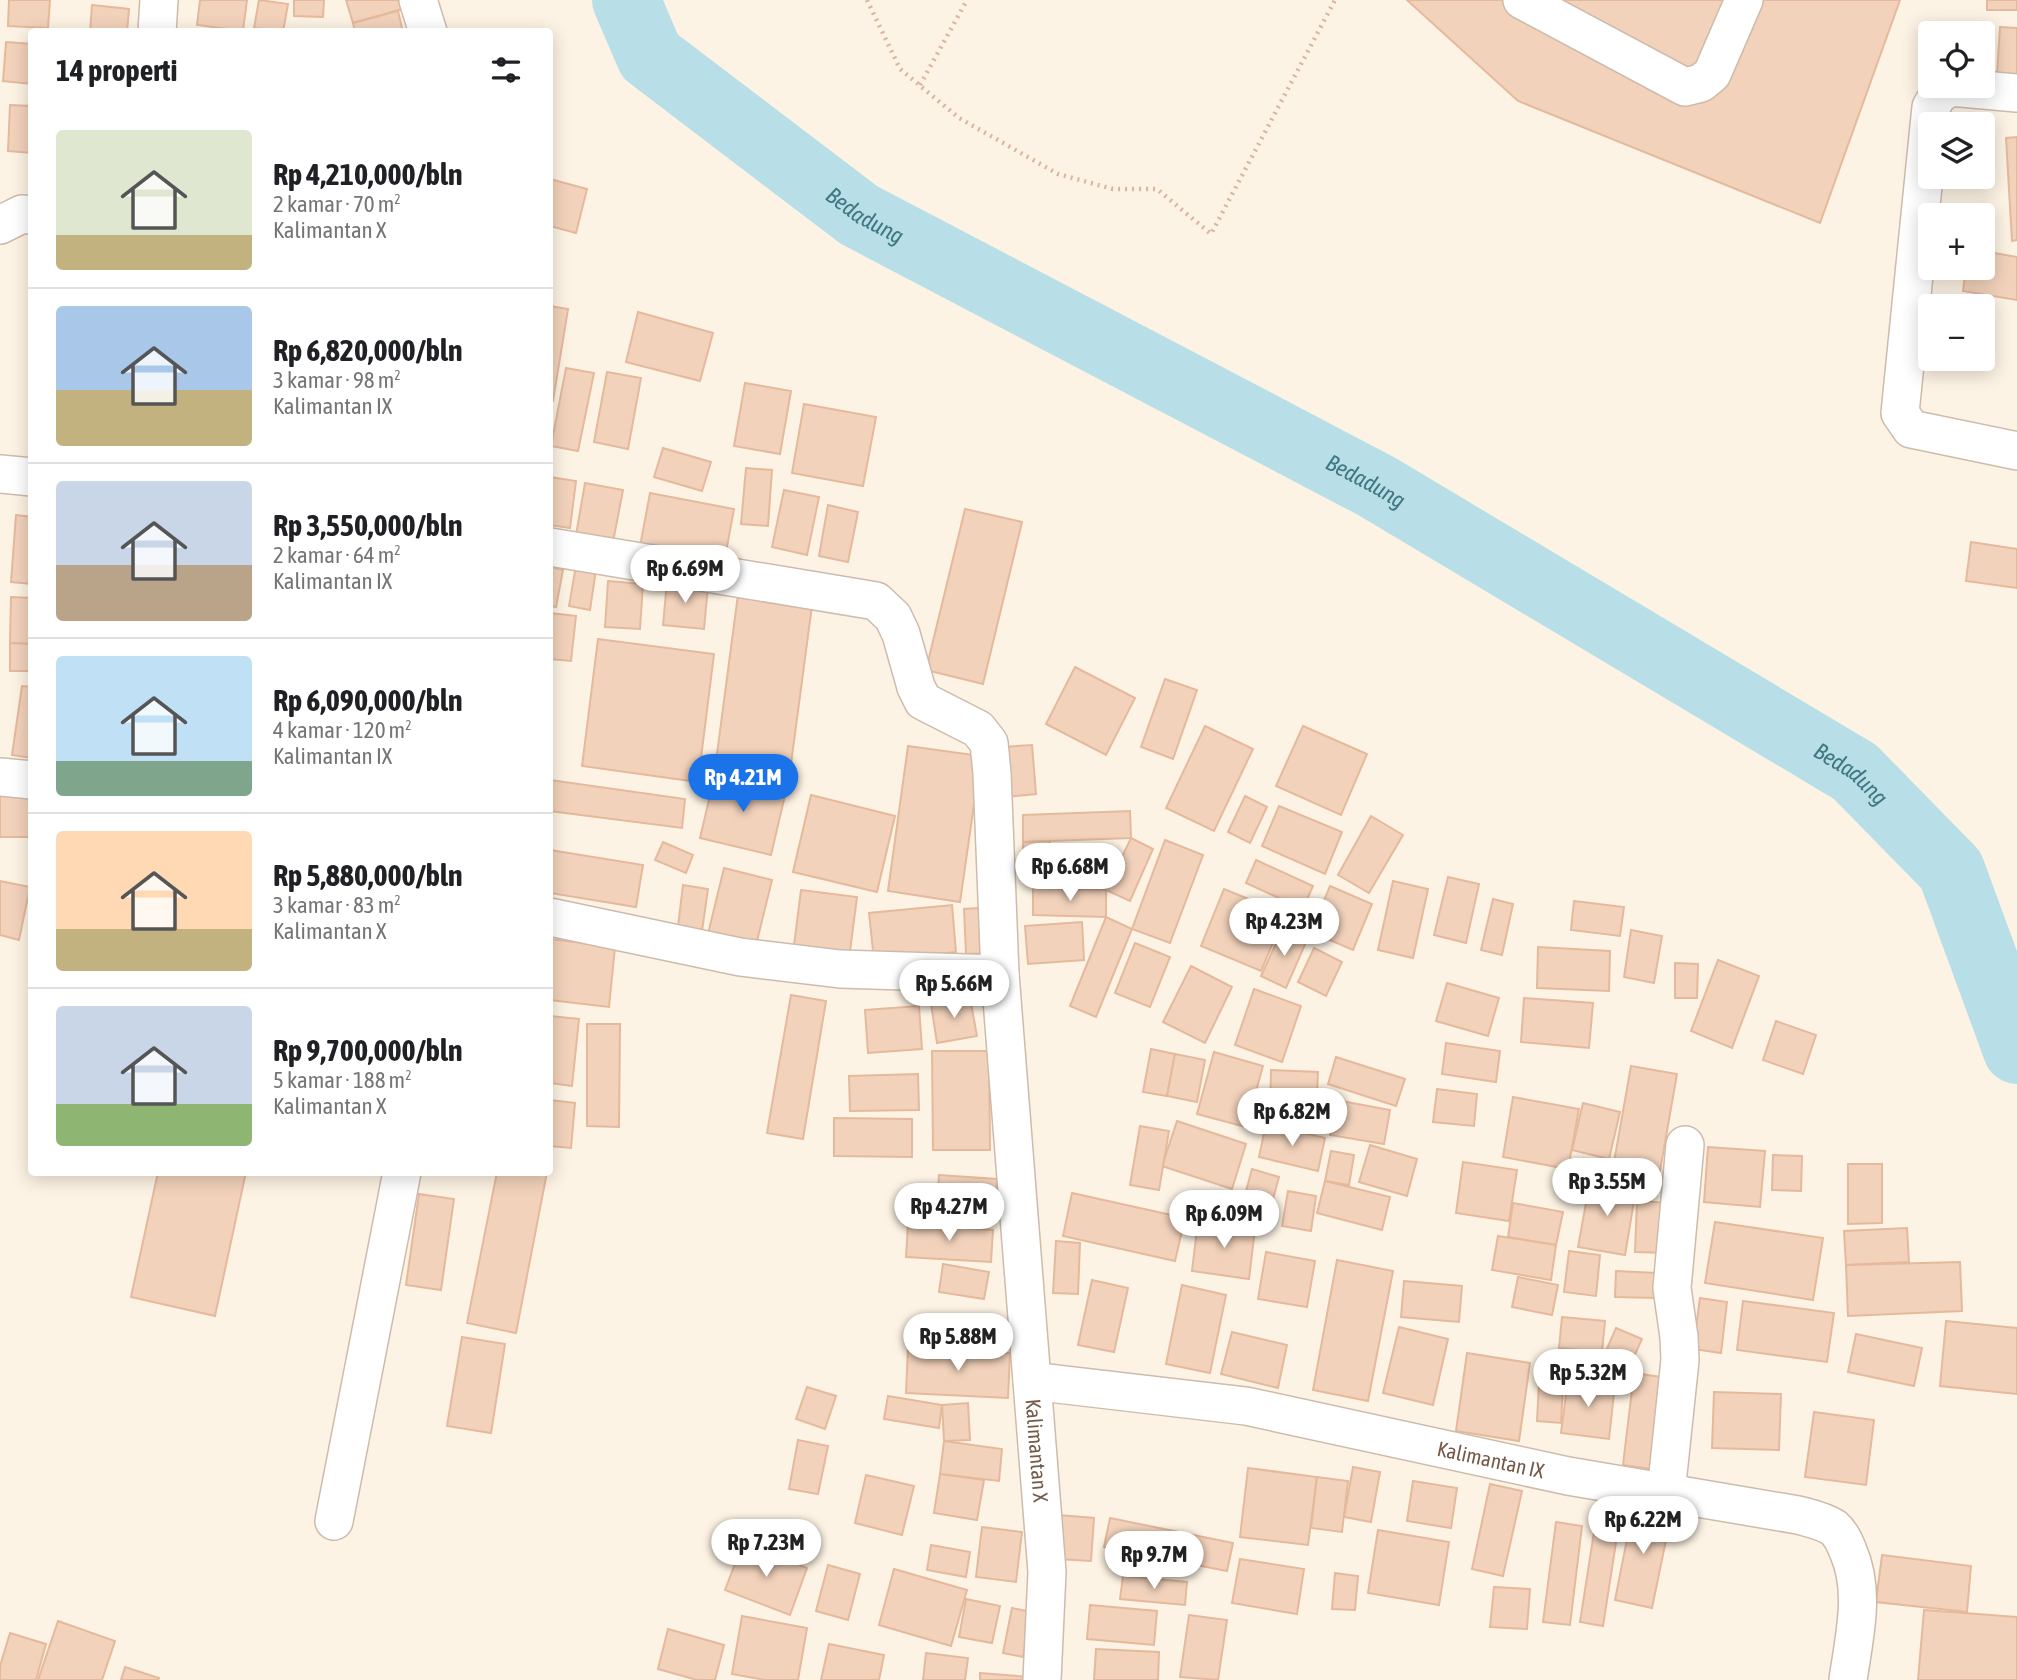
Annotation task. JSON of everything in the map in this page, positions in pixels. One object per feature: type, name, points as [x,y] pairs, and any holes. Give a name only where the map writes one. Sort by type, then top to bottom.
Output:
[{"type":"street","points":[[157,28],[159,0]]},
{"type":"street","points":[[418,0],[427,28]]},
{"type":"street","points":[[1522,0],[1685,87],[1701,83],[1712,74],[1744,0]]},
{"type":"street","points":[[2017,93],[1950,88],[1938,95],[1931,107],[1900,412],[1911,429],[2017,451]]},
{"type":"street","points":[[0,225],[22,214],[28,215]]},
{"type":"street","points":[[0,474],[28,477]]},
{"type":"street","name":"Kalimantan X","points":[[553,547],[876,601],[893,617],[897,625],[923,701],[978,729],[989,743],[1000,975],[1047,1572],[1042,1680]]},
{"type":"street","points":[[0,777],[28,780]]},
{"type":"street","points":[[553,917],[740,957],[840,969],[1000,975]]},
{"type":"street","points":[[1666,1493],[1680,1360],[1672,1288],[1685,1145]]},
{"type":"street","points":[[334,1521],[401,1176]]},
{"type":"street","name":"Kalimantan IX","points":[[1032,1381],[1246,1406],[1568,1476],[1798,1515],[1833,1528],[1843,1539],[1853,1561],[1858,1583],[1857,1607],[1848,1680]]},
{"type":"path","points":[[867,0],[900,69],[959,118],[1058,174],[1113,189],[1157,189],[1211,234],[1335,0]]},
{"type":"path","points":[[920,86],[967,0]]},
{"type":"building","points":[[9,0],[50,0],[48,28],[8,26]]},
{"type":"building","points":[[200,0],[247,0],[243,28],[197,25]]},
{"type":"building","points":[[259,0],[288,4],[284,28],[254,28]]},
{"type":"building","points":[[294,0],[324,0],[323,17],[294,16]]},
{"type":"building","points":[[346,0],[404,0],[406,8],[353,23]]},
{"type":"building","points":[[1407,0],[1900,0],[1820,223],[1518,101]]},
{"type":"building","points":[[1987,0],[2017,0],[2017,10],[1987,10]]},
{"type":"building","points":[[92,5],[129,9],[127,28],[90,28]]},
{"type":"building","points":[[398,11],[402,28],[354,28],[353,23]]},
{"type":"building","points":[[2000,27],[2017,28],[2017,76],[1997,74]]},
{"type":"building","points":[[6,42],[28,44],[28,84],[3,81]]},
{"type":"building","points":[[10,105],[28,106],[28,153],[8,151]]},
{"type":"building","points":[[2017,137],[2017,240],[2012,241],[2006,138]]},
{"type":"building","points":[[553,180],[587,189],[576,233],[553,227]]},
{"type":"building","points":[[1995,253],[2017,257],[2017,300],[1995,296],[1995,294],[1963,291],[1964,280],[1995,280]]},
{"type":"building","points":[[553,306],[568,309],[553,401]]},
{"type":"building","points":[[638,312],[713,333],[700,381],[626,362]]},
{"type":"building","points":[[566,368],[594,373],[578,451],[553,446]]},
{"type":"building","points":[[607,372],[641,378],[628,449],[594,442]]},
{"type":"building","points":[[745,383],[791,391],[780,454],[734,446]]},
{"type":"building","points":[[804,404],[876,417],[863,486],[792,473]]},
{"type":"building","points":[[663,448],[711,462],[702,491],[654,477]]},
{"type":"building","points":[[746,468],[772,470],[768,526],[741,524]]},
{"type":"building","points":[[553,477],[576,481],[570,528],[553,525]]},
{"type":"building","points":[[585,483],[623,490],[613,542],[576,535]]},
{"type":"building","points":[[784,490],[819,497],[807,555],[772,547]]},
{"type":"building","points":[[650,493],[734,509],[723,568],[639,552]]},
{"type":"building","points":[[828,505],[858,512],[848,562],[819,556]]},
{"type":"building","points":[[965,509],[1022,522],[983,684],[926,670]]},
{"type":"building","points":[[16,515],[28,516],[28,584],[11,582]]},
{"type":"building","points":[[1971,542],[2017,549],[2017,588],[1966,581]]},
{"type":"building","points":[[577,560],[597,563],[590,610],[569,606]]},
{"type":"building","points":[[553,568],[563,570],[556,607],[553,606]]},
{"type":"building","points":[[608,581],[643,584],[640,629],[605,627]]},
{"type":"building","points":[[667,581],[708,586],[704,629],[663,625]]},
{"type":"building","points":[[739,587],[813,598],[789,779],[715,769]]},
{"type":"building","points":[[11,597],[28,598],[28,644],[10,643]]},
{"type":"building","points":[[553,613],[576,616],[571,661],[553,659]]},
{"type":"building","points":[[598,639],[714,654],[698,782],[582,766]]},
{"type":"building","points":[[10,643],[28,644],[28,671],[10,671]]},
{"type":"building","points":[[1075,667],[1135,698],[1106,755],[1046,724]]},
{"type":"building","points":[[1165,679],[1197,690],[1173,759],[1141,747]]},
{"type":"building","points":[[22,686],[28,687],[28,757],[12,755]]},
{"type":"building","points":[[1205,726],[1253,749],[1214,831],[1166,808]]},
{"type":"building","points":[[1303,726],[1367,754],[1341,815],[1276,786]]},
{"type":"building","points":[[1032,745],[1036,794],[1007,797],[1002,747]]},
{"type":"building","points":[[908,746],[981,756],[960,902],[888,891]]},
{"type":"building","points":[[715,774],[786,791],[771,855],[700,838]]},
{"type":"building","points":[[553,780],[685,799],[682,828],[553,811]]},
{"type":"building","points":[[0,793],[28,793],[28,837],[0,837]]},
{"type":"building","points":[[811,795],[895,816],[877,892],[793,872]]},
{"type":"building","points":[[1245,796],[1267,807],[1250,843],[1228,832]]},
{"type":"building","points":[[1279,806],[1342,832],[1325,874],[1262,846]]},
{"type":"building","points":[[1130,811],[1131,838],[1023,842],[1023,815]]},
{"type":"building","points":[[1371,816],[1403,835],[1369,893],[1338,875]]},
{"type":"building","points":[[1131,838],[1153,849],[1130,901],[1106,890]]},
{"type":"building","points":[[1165,840],[1203,855],[1170,943],[1132,929]]},
{"type":"building","points":[[1050,841],[1051,880],[1024,881],[1023,842]]},
{"type":"building","points":[[663,842],[693,855],[686,873],[655,860]]},
{"type":"building","points":[[553,850],[643,865],[636,907],[553,893]]},
{"type":"building","points":[[1256,860],[1313,886],[1303,909],[1246,883]]},
{"type":"building","points":[[724,868],[772,880],[756,945],[708,934]]},
{"type":"building","points":[[1448,877],[1479,884],[1466,943],[1434,935]]},
{"type":"building","points":[[0,881],[28,887],[19,940],[0,935]]},
{"type":"building","points":[[1393,881],[1428,889],[1413,958],[1378,950]]},
{"type":"building","points":[[683,885],[708,889],[701,938],[677,935]]},
{"type":"building","points":[[1330,886],[1372,904],[1353,950],[1311,932]]},
{"type":"building","points":[[1033,888],[1106,890],[1106,917],[1033,915]]},
{"type":"building","points":[[1224,889],[1285,914],[1261,971],[1201,946]]},
{"type":"building","points":[[801,890],[857,897],[849,959],[793,953]]},
{"type":"building","points":[[1493,899],[1513,904],[1502,955],[1481,950]]},
{"type":"building","points":[[1574,901],[1624,907],[1620,936],[1571,930]]},
{"type":"building","points":[[952,905],[956,952],[874,960],[869,913]]},
{"type":"building","points":[[992,907],[994,953],[966,954],[964,909]]},
{"type":"building","points":[[1106,917],[1132,929],[1096,1017],[1070,1006]]},
{"type":"building","points":[[1082,922],[1084,960],[1028,964],[1025,926]]},
{"type":"building","points":[[1283,928],[1307,940],[1286,988],[1261,976]]},
{"type":"building","points":[[1631,930],[1662,936],[1654,983],[1624,977]]},
{"type":"building","points":[[553,939],[615,947],[609,1007],[553,1000]]},
{"type":"building","points":[[1135,943],[1170,957],[1150,1007],[1115,993]]},
{"type":"building","points":[[1538,947],[1610,951],[1609,991],[1537,988]]},
{"type":"building","points":[[1314,948],[1342,962],[1326,996],[1298,982]]},
{"type":"building","points":[[1718,960],[1759,976],[1732,1048],[1691,1031]]},
{"type":"building","points":[[1675,963],[1698,964],[1697,998],[1675,998]]},
{"type":"building","points":[[1191,966],[1232,987],[1205,1043],[1163,1022]]},
{"type":"building","points":[[1447,983],[1499,998],[1488,1036],[1436,1021]]},
{"type":"building","points":[[1254,989],[1301,1006],[1282,1062],[1235,1045]]},
{"type":"building","points":[[791,995],[826,1001],[803,1139],[767,1133]]},
{"type":"building","points":[[970,998],[977,1036],[937,1043],[931,1004]]},
{"type":"building","points":[[1524,998],[1593,1003],[1589,1048],[1521,1042]]},
{"type":"building","points":[[919,1006],[922,1049],[868,1053],[865,1010]]},
{"type":"building","points":[[553,1016],[579,1019],[572,1086],[553,1083]]},
{"type":"building","points":[[1776,1021],[1816,1035],[1803,1074],[1763,1060]]},
{"type":"building","points":[[587,1024],[620,1024],[619,1127],[587,1126]]},
{"type":"building","points":[[1446,1043],[1500,1051],[1496,1082],[1442,1074]]},
{"type":"building","points":[[1151,1049],[1175,1054],[1167,1096],[1143,1092]]},
{"type":"building","points":[[932,1051],[989,1051],[990,1150],[933,1150]]},
{"type":"building","points":[[1214,1052],[1263,1066],[1246,1127],[1197,1114]]},
{"type":"building","points":[[1175,1054],[1205,1060],[1197,1102],[1167,1096]]},
{"type":"building","points":[[1336,1057],[1405,1079],[1396,1106],[1328,1084]]},
{"type":"building","points":[[1631,1066],[1677,1074],[1660,1171],[1614,1162]]},
{"type":"building","points":[[1271,1070],[1318,1072],[1316,1114],[1270,1112]]},
{"type":"building","points":[[918,1074],[919,1110],[850,1111],[849,1076]]},
{"type":"building","points":[[1437,1089],[1477,1094],[1474,1126],[1433,1122]]},
{"type":"building","points":[[1513,1097],[1579,1109],[1568,1169],[1503,1157]]},
{"type":"building","points":[[553,1100],[575,1103],[571,1148],[553,1146]]},
{"type":"building","points":[[1336,1100],[1390,1110],[1384,1144],[1330,1135]]},
{"type":"building","points":[[1583,1103],[1620,1112],[1609,1159],[1572,1150]]},
{"type":"building","points":[[834,1118],[912,1119],[912,1157],[834,1156]]},
{"type":"building","points":[[1177,1121],[1246,1144],[1232,1189],[1162,1166]]},
{"type":"building","points":[[1266,1124],[1325,1138],[1318,1171],[1259,1157]]},
{"type":"building","points":[[1140,1126],[1169,1131],[1159,1190],[1130,1185]]},
{"type":"building","points":[[1370,1145],[1417,1159],[1407,1196],[1359,1182]]},
{"type":"building","points":[[1708,1147],[1765,1151],[1760,1207],[1704,1202]]},
{"type":"building","points":[[1331,1151],[1354,1155],[1349,1185],[1325,1181]]},
{"type":"building","points":[[1773,1155],[1802,1156],[1801,1191],[1772,1190]]},
{"type":"building","points":[[1463,1162],[1517,1170],[1509,1221],[1456,1213]]},
{"type":"building","points":[[1848,1164],[1882,1164],[1882,1223],[1848,1224]]},
{"type":"building","points":[[1252,1169],[1279,1177],[1267,1221],[1240,1213]]},
{"type":"building","points":[[939,1175],[997,1179],[994,1220],[936,1216]]},
{"type":"building","points":[[157,1176],[245,1176],[215,1316],[131,1297]]},
{"type":"building","points":[[496,1176],[546,1176],[516,1333],[467,1323]]},
{"type":"building","points":[[1325,1181],[1390,1197],[1382,1230],[1317,1213]]},
{"type":"building","points":[[1590,1181],[1636,1189],[1625,1255],[1578,1247]]},
{"type":"building","points":[[1288,1191],[1316,1196],[1311,1231],[1282,1226]]},
{"type":"building","points":[[1072,1193],[1185,1218],[1175,1261],[1063,1236]]},
{"type":"building","points":[[419,1194],[454,1199],[441,1290],[406,1285]]},
{"type":"building","points":[[1637,1201],[1671,1203],[1669,1253],[1635,1252]]},
{"type":"building","points":[[1513,1203],[1563,1212],[1556,1245],[1508,1237]]},
{"type":"building","points":[[1198,1221],[1255,1229],[1249,1279],[1192,1271]]},
{"type":"building","points":[[1715,1222],[1823,1238],[1813,1300],[1705,1283]]},
{"type":"building","points":[[908,1224],[993,1230],[991,1262],[906,1257]]},
{"type":"building","points":[[1907,1228],[1909,1262],[1846,1265],[1844,1231]]},
{"type":"building","points":[[1498,1236],[1556,1245],[1551,1280],[1492,1270]]},
{"type":"building","points":[[1056,1241],[1080,1243],[1078,1294],[1053,1293]]},
{"type":"building","points":[[1569,1251],[1600,1255],[1596,1296],[1564,1292]]},
{"type":"building","points":[[1266,1252],[1315,1261],[1307,1307],[1258,1299]]},
{"type":"building","points":[[1337,1260],[1393,1271],[1368,1401],[1313,1390]]},
{"type":"building","points":[[1960,1262],[1962,1311],[1848,1316],[1846,1265]]},
{"type":"building","points":[[943,1264],[989,1272],[984,1299],[939,1292]]},
{"type":"building","points":[[1616,1271],[1657,1273],[1656,1298],[1615,1297]]},
{"type":"building","points":[[1518,1277],[1558,1285],[1552,1315],[1512,1307]]},
{"type":"building","points":[[1092,1280],[1128,1288],[1114,1352],[1078,1345]]},
{"type":"building","points":[[1404,1281],[1462,1286],[1459,1322],[1401,1317]]},
{"type":"building","points":[[1182,1285],[1226,1295],[1210,1373],[1166,1364]]},
{"type":"building","points":[[1700,1298],[1727,1302],[1721,1353],[1693,1349]]},
{"type":"building","points":[[1743,1301],[1834,1313],[1827,1362],[1737,1350]]},
{"type":"building","points":[[1562,1317],[1605,1321],[1602,1352],[1559,1348]]},
{"type":"building","points":[[1946,1321],[2017,1328],[2017,1394],[1940,1386]]},
{"type":"building","points":[[1399,1327],[1448,1339],[1433,1405],[1383,1393]]},
{"type":"building","points":[[1616,1328],[1642,1339],[1627,1372],[1602,1360]]},
{"type":"building","points":[[1232,1332],[1287,1345],[1278,1388],[1221,1374]]},
{"type":"building","points":[[1856,1334],[1922,1348],[1914,1386],[1848,1372]]},
{"type":"building","points":[[462,1337],[505,1344],[491,1433],[447,1426]]},
{"type":"building","points":[[908,1348],[1010,1353],[1008,1398],[906,1393]]},
{"type":"building","points":[[1467,1353],[1530,1363],[1519,1441],[1456,1431]]},
{"type":"building","points":[[1540,1364],[1564,1366],[1561,1423],[1537,1421]]},
{"type":"building","points":[[1634,1373],[1669,1378],[1658,1470],[1623,1465]]},
{"type":"building","points":[[1568,1379],[1615,1384],[1609,1439],[1561,1433]]},
{"type":"building","points":[[807,1387],[836,1396],[825,1429],[796,1419]]},
{"type":"building","points":[[1714,1392],[1781,1394],[1779,1450],[1712,1448]]},
{"type":"building","points":[[888,1396],[942,1405],[939,1428],[884,1419]]},
{"type":"building","points":[[968,1403],[970,1440],[944,1441],[942,1405]]},
{"type":"building","points":[[1814,1412],[1874,1420],[1866,1485],[1805,1477]]},
{"type":"building","points":[[798,1440],[828,1446],[818,1494],[789,1489]]},
{"type":"building","points":[[944,1441],[1002,1449],[999,1481],[940,1474]]},
{"type":"building","points":[[1353,1467],[1380,1472],[1371,1522],[1344,1517]]},
{"type":"building","points":[[1248,1468],[1317,1477],[1308,1545],[1240,1537]]},
{"type":"building","points":[[940,1474],[984,1480],[977,1520],[934,1513]]},
{"type":"building","points":[[866,1475],[914,1486],[902,1535],[855,1523]]},
{"type":"building","points":[[1317,1477],[1348,1481],[1342,1532],[1311,1528]]},
{"type":"building","points":[[1413,1481],[1457,1488],[1451,1528],[1407,1521]]},
{"type":"building","points":[[1490,1484],[1522,1491],[1503,1576],[1472,1569]]},
{"type":"building","points":[[1599,1500],[1622,1504],[1603,1626],[1580,1622]]},
{"type":"building","points":[[1634,1504],[1672,1511],[1652,1608],[1615,1600]]},
{"type":"building","points":[[1059,1515],[1094,1518],[1091,1561],[1057,1559]]},
{"type":"building","points":[[1110,1518],[1233,1543],[1227,1571],[1104,1547]]},
{"type":"building","points":[[1556,1522],[1582,1526],[1570,1625],[1543,1622]]},
{"type":"building","points":[[982,1527],[1022,1532],[1016,1582],[976,1577]]},
{"type":"building","points":[[1378,1530],[1449,1542],[1439,1605],[1368,1593]]},
{"type":"building","points":[[743,1543],[807,1568],[790,1615],[725,1590]]},
{"type":"building","points":[[931,1545],[970,1552],[966,1577],[927,1570]]},
{"type":"building","points":[[1882,1555],[1971,1566],[1967,1612],[1876,1602]]},
{"type":"building","points":[[1240,1559],[1304,1569],[1297,1614],[1232,1603]]},
{"type":"building","points":[[828,1565],[860,1574],[848,1620],[816,1611]]},
{"type":"building","points":[[894,1569],[967,1590],[951,1646],[879,1625]]},
{"type":"building","points":[[1335,1573],[1358,1576],[1355,1610],[1332,1609]]},
{"type":"building","points":[[1123,1576],[1187,1582],[1185,1605],[1120,1599]]},
{"type":"building","points":[[1494,1587],[1530,1589],[1527,1629],[1490,1627]]},
{"type":"building","points":[[966,1599],[1000,1606],[992,1643],[959,1637]]},
{"type":"building","points":[[1090,1605],[1157,1611],[1154,1645],[1087,1639]]},
{"type":"building","points":[[1012,1608],[1032,1612],[1023,1657],[1003,1653]]},
{"type":"building","points":[[1924,1610],[2017,1617],[2017,1680],[1918,1680]]},
{"type":"building","points":[[1189,1615],[1227,1620],[1218,1680],[1180,1677]]},
{"type":"building","points":[[742,1616],[807,1628],[798,1680],[765,1680],[732,1674]]},
{"type":"building","points":[[58,1621],[115,1641],[102,1680],[38,1680]]},
{"type":"building","points":[[668,1629],[724,1645],[715,1680],[697,1680],[658,1669]]},
{"type":"building","points":[[10,1633],[46,1644],[36,1680],[0,1680],[0,1666]]},
{"type":"building","points":[[829,1644],[884,1655],[879,1680],[821,1680]]},
{"type":"building","points":[[1096,1649],[1159,1652],[1158,1680],[1094,1680]]},
{"type":"building","points":[[926,1653],[968,1658],[965,1680],[923,1680]]},
{"type":"building","points":[[125,1667],[159,1678],[121,1680]]},
{"type":"building","points":[[980,1673],[1030,1677],[1030,1680],[980,1680]]},
{"type":"waterway","name":"Bedadung","points":[[626,0],[650,56],[859,215],[1376,486],[1855,772],[1951,870],[2017,1050]]}]
